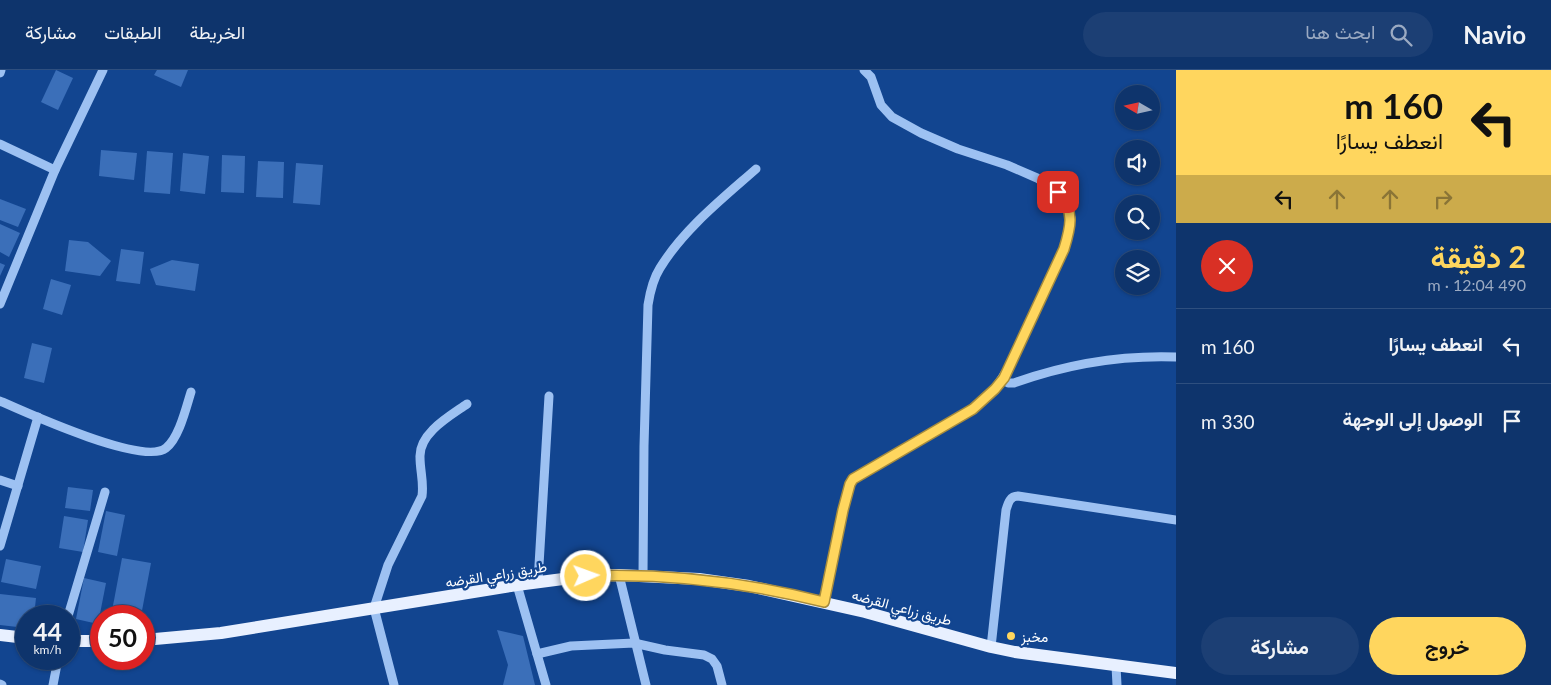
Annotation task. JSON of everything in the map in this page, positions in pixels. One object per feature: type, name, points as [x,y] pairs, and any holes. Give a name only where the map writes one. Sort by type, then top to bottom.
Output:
[{"type":"main road","name":"طريق زراعي القرضه","points":[[155,639],[221,633],[517,584],[586,576],[619,575],[698,579],[749,586],[824,602],[991,647],[1050,658],[1176,673]]},
{"type":"main road","points":[[0,635],[15,637]]},
{"type":"street","points":[[0,304],[55,170],[103,70]]},
{"type":"street","points":[[824,602],[843,510],[853,479],[973,409],[995,389],[1004,378],[1064,249],[1070,228],[1068,207],[1058,192],[1037,178],[1008,165],[958,149],[921,133],[892,116],[881,105],[872,77],[864,70]]},
{"type":"street","points":[[0,144],[55,170]]},
{"type":"street","points":[[644,576],[644,446],[648,304],[652,287],[659,269],[702,216],[756,170]]},
{"type":"street","points":[[1004,378],[1008,383],[1014,384],[1055,369],[1096,361],[1133,357],[1176,357]]},
{"type":"street","points":[[0,401],[97,440],[157,453],[167,448],[174,438],[191,392]]},
{"type":"street","points":[[538,582],[549,396]]},
{"type":"street","points":[[394,685],[374,608],[392,556],[422,496],[420,449],[431,432],[467,404]]},
{"type":"street","points":[[0,546],[38,417]]},
{"type":"street","points":[[0,480],[18,486]]},
{"type":"street","points":[[71,605],[106,492]]},
{"type":"street","points":[[991,647],[1006,510],[1008,502],[1012,497],[1018,496],[1176,520]]},
{"type":"street","points":[[619,575],[634,643],[646,685]]},
{"type":"street","points":[[517,584],[546,685]]},
{"type":"street","points":[[537,654],[571,646],[634,643],[665,650],[704,655],[712,659],[717,666],[722,685]]},
{"type":"street","points":[[1116,666],[1117,685]]},
{"type":"street","points":[[53,685],[56,670]]},
{"type":"building","points":[[56,70],[73,78],[58,110],[41,102]]},
{"type":"building","points":[[157,70],[188,70],[181,87],[154,75]]},
{"type":"building","points":[[101,150],[137,153],[134,180],[99,176]]},
{"type":"building","points":[[147,151],[173,153],[170,194],[144,192]]},
{"type":"building","points":[[183,153],[209,156],[205,194],[180,191]]},
{"type":"building","points":[[222,155],[245,156],[244,193],[221,192]]},
{"type":"building","points":[[258,161],[284,162],[283,198],[256,197]]},
{"type":"building","points":[[296,163],[323,165],[320,205],[293,203]]},
{"type":"building","points":[[0,199],[26,209],[18,227],[0,220]]},
{"type":"building","points":[[0,224],[20,233],[9,257],[0,252]]},
{"type":"building","points":[[69,240],[88,242],[111,261],[100,276],[65,271]]},
{"type":"building","points":[[121,249],[144,252],[140,284],[116,281]]},
{"type":"building","points":[[172,260],[199,264],[195,291],[156,285],[150,269]]},
{"type":"building","points":[[0,263],[5,265],[0,276]]},
{"type":"building","points":[[51,279],[71,285],[62,315],[43,309]]},
{"type":"building","points":[[32,343],[52,348],[44,383],[24,378]]},
{"type":"building","points":[[68,487],[93,490],[90,511],[65,508]]},
{"type":"building","points":[[106,511],[125,515],[117,556],[98,552]]},
{"type":"building","points":[[64,516],[88,520],[83,552],[59,548]]},
{"type":"building","points":[[122,558],[151,563],[143,605],[113,605]]},
{"type":"building","points":[[6,559],[41,566],[36,589],[1,582]]},
{"type":"building","points":[[84,578],[106,583],[102,605],[90,605],[90,622],[80,620],[79,605]]},
{"type":"building","points":[[0,594],[36,598],[35,605],[15,605],[15,627],[0,625]]},
{"type":"building","points":[[497,630],[523,636],[535,685],[503,685],[508,665]]},
{"type":"place","name":"مخبز","points":[[1011,636]]},
{"type":"route","points":[[586,576],[619,575],[698,579],[749,586],[824,602],[843,510],[853,479],[973,409],[1004,378],[1064,249],[1070,228],[1070,218],[1068,207],[1058,192]]}]
